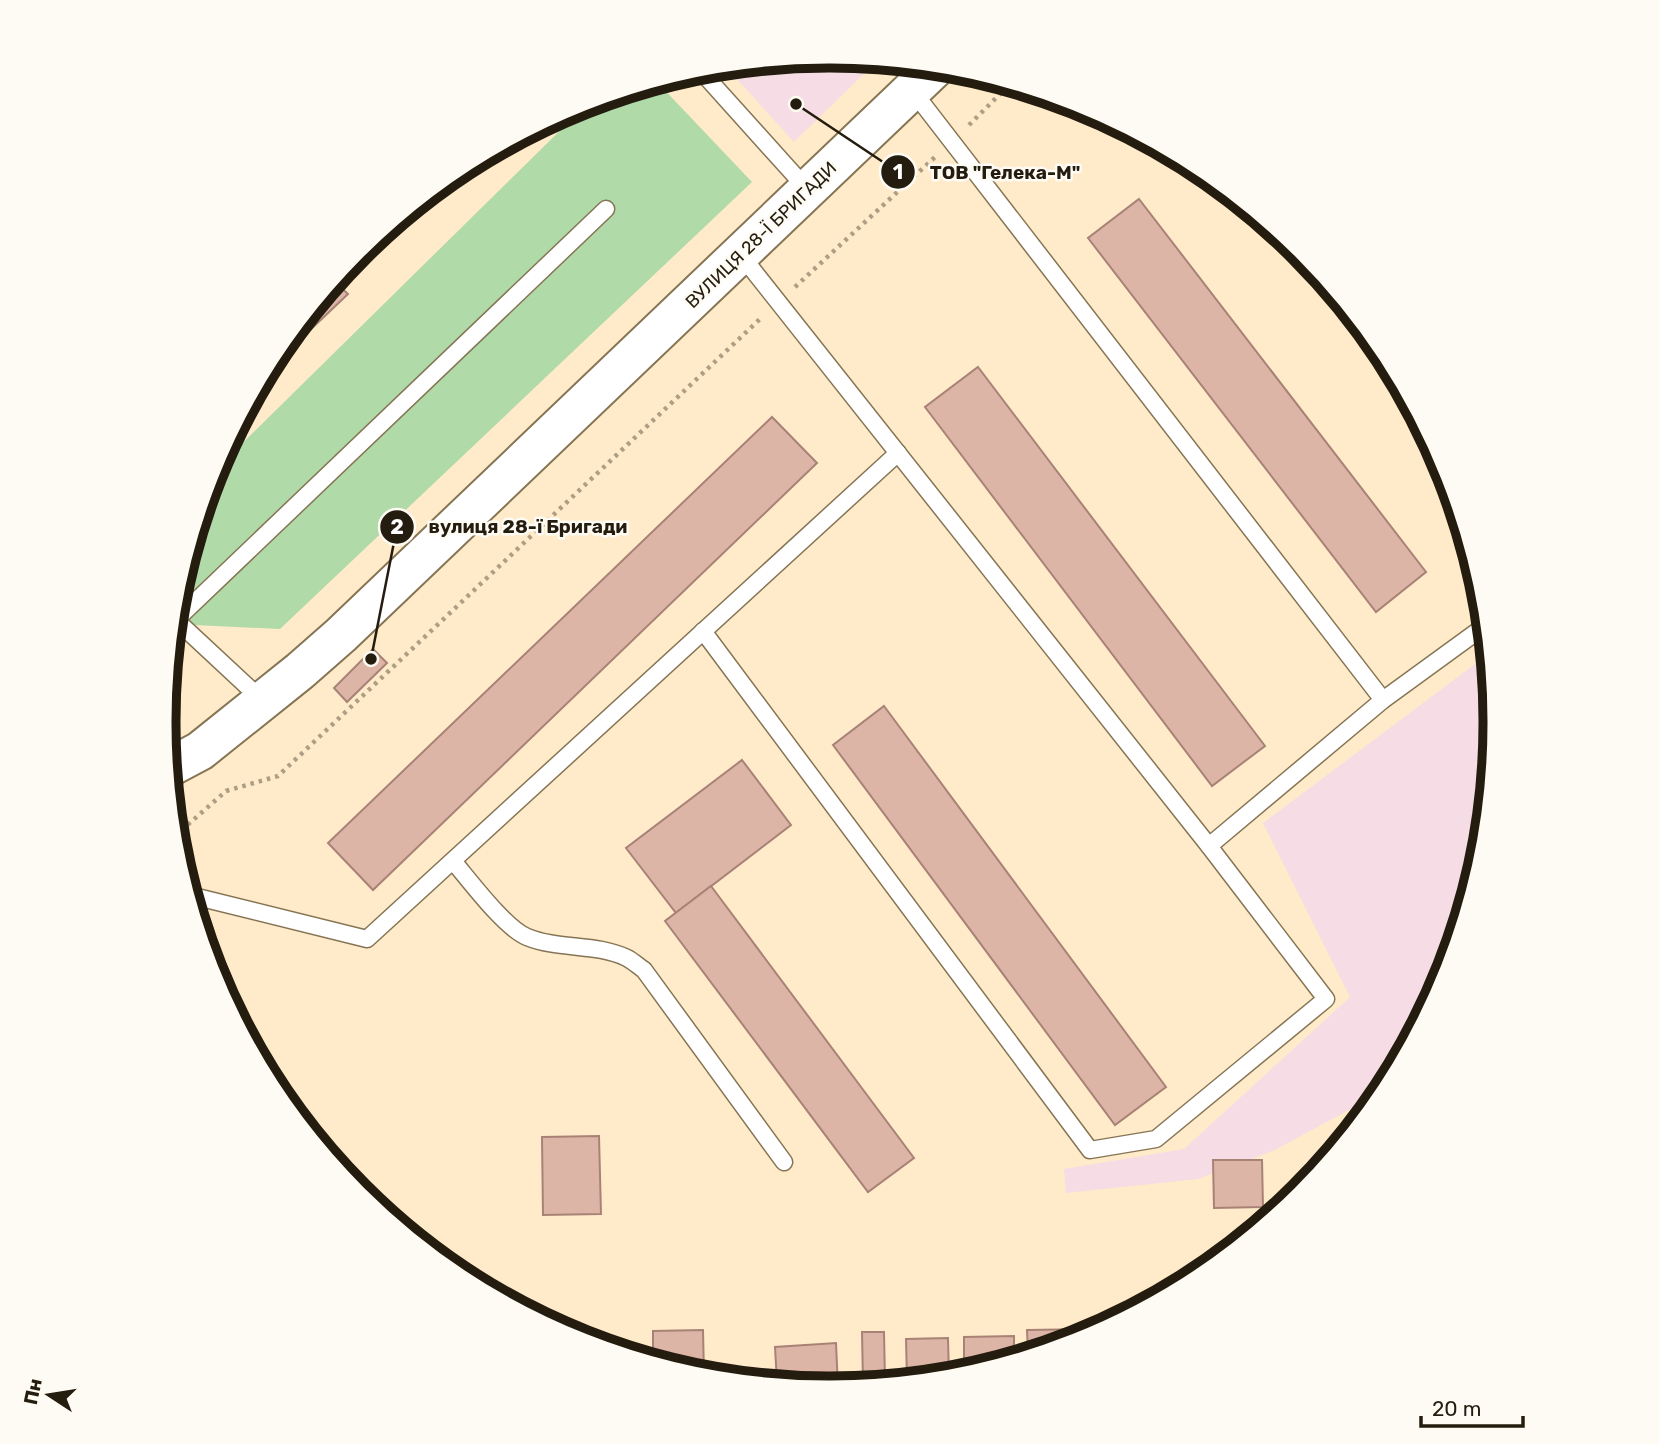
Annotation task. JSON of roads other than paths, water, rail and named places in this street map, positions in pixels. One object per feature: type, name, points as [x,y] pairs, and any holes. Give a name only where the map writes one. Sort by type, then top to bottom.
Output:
[{"type":"street","name":"ВУЛИЦЯ 28-Ї БРИГАДИ","points":[[177,763],[200,751],[341,635],[924,78]]},
{"type":"lane","points":[[924,78],[952,141],[1383,700]]},
{"type":"lane","points":[[709,80],[807,189]]},
{"type":"lane","points":[[185,611],[606,209]]},
{"type":"lane","points":[[703,631],[1090,1150],[1156,1139],[1326,999],[1209,846],[741,255]]},
{"type":"lane","points":[[200,898],[367,939],[898,453]]},
{"type":"lane","points":[[183,626],[263,701]]},
{"type":"lane","points":[[1209,846],[1383,700],[1477,631]]},
{"type":"lane","points":[[453,861],[511,928],[525,937],[543,943],[607,951],[628,958],[644,970],[784,1162]]},
{"type":"place","name":"ТОВ \"Гелека-М\"","points":[[796,104]]},
{"type":"place","name":"вулиця 28-ї Бригади","points":[[371,659]]}]
